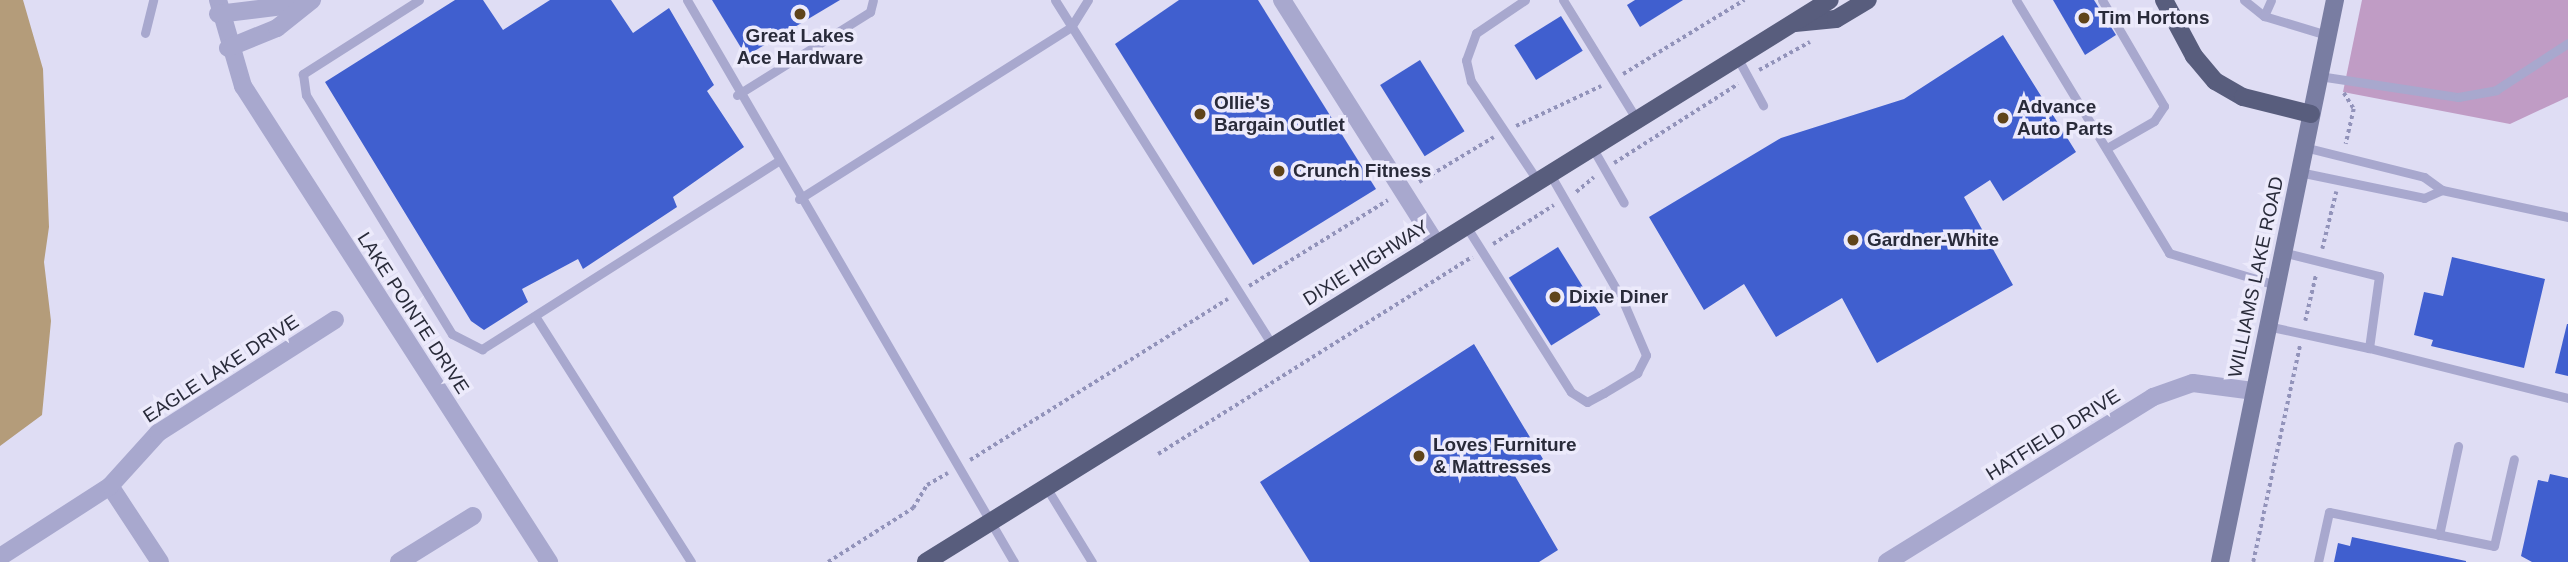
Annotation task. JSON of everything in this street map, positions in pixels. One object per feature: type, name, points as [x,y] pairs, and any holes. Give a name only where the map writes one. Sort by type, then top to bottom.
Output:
[{"type":"main road","name":"DIXIE HIGHWAY","points":[[926,562],[1636,118],[1830,0]]},
{"type":"main road","points":[[1791,24],[1836,19],[1868,0]]},
{"type":"main road","points":[[2164,0],[2194,56],[2216,81],[2243,97],[2311,114]]},
{"type":"main road","name":"WILLIAMS LAKE ROAD","points":[[2220,562],[2334,0]]},
{"type":"street","points":[[1282,0],[1436,244]]},
{"type":"street","points":[[218,7],[309,2]]},
{"type":"street","points":[[228,48],[277,28],[309,2]]},
{"type":"street","name":"LAKE POINTE DRIVE","points":[[218,7],[228,48],[243,86],[549,562]]},
{"type":"street","name":"EAGLE LAKE DRIVE","points":[[0,557],[110,486],[158,433],[335,320]]},
{"type":"street","name":"HATFIELD DRIVE","points":[[1887,562],[2154,397],[2193,383],[2254,391]]},
{"type":"street","points":[[110,486],[160,562]]},
{"type":"street","points":[[399,562],[473,516]]},
{"type":"lane","points":[[145,33],[153,0]]},
{"type":"lane","points":[[419,0],[303,74],[306,95],[452,334],[482,349],[777,162]]},
{"type":"lane","points":[[687,0],[734,74],[737,94],[987,523],[1014,562]]},
{"type":"lane","points":[[737,94],[870,12],[873,0]]},
{"type":"lane","points":[[1055,0],[1273,346]]},
{"type":"lane","points":[[799,199],[1071,27],[1088,0]]},
{"type":"lane","points":[[1466,226],[1571,392],[1587,402],[1637,373],[1646,355],[1564,199],[1512,142],[1471,81],[1466,60],[1476,33],[1525,0]]},
{"type":"lane","points":[[1563,0],[1636,118]]},
{"type":"lane","points":[[2016,0],[2169,253],[2276,285]]},
{"type":"lane","points":[[2102,0],[2164,106],[2154,121],[2107,148]]},
{"type":"lane","points":[[2244,0],[2264,16],[2327,35]]},
{"type":"lane","points":[[2264,16],[2271,0]]},
{"type":"lane","points":[[2319,76],[2458,97],[2496,90],[2568,43]]},
{"type":"lane","points":[[1737,57],[1763,105]]},
{"type":"lane","points":[[1591,146],[1624,203]]},
{"type":"lane","points":[[2304,147],[2424,177],[2442,190],[2568,216]]},
{"type":"lane","points":[[2299,172],[2424,198],[2442,190]]},
{"type":"lane","points":[[2283,252],[2379,276],[2369,348]]},
{"type":"lane","points":[[535,316],[691,562]]},
{"type":"lane","points":[[2267,326],[2369,348],[2568,398]]},
{"type":"lane","points":[[2439,535],[2458,446]]},
{"type":"lane","points":[[2318,562],[2329,512],[2494,546],[2514,458]]},
{"type":"lane","points":[[1046,487],[1093,562]]},
{"type":"path","points":[[828,562],[913,508],[927,485],[1403,191],[1504,131],[1615,85],[1744,0]]},
{"type":"path","points":[[1158,454],[1564,199],[1604,169],[1748,78],[1822,36]]},
{"type":"shaded area","points":[[0,0],[23,0],[43,69],[49,227],[44,262],[51,321],[42,415],[0,446]]},
{"type":"shaded area","points":[[2362,0],[2568,0],[2568,97],[2510,124],[2343,92]]},
{"type":"building","points":[[455,0],[483,0],[503,30],[550,0],[611,0],[633,33],[669,8],[714,85],[707,91],[744,147],[673,197],[677,207],[583,269],[578,259],[522,289],[528,302],[484,330],[471,321],[325,82]]},
{"type":"building","points":[[712,0],[840,0],[746,56]]},
{"type":"building","points":[[1179,0],[1258,0],[1376,189],[1253,265],[1115,44]]},
{"type":"building","points":[[1635,0],[1683,0],[1640,27],[1627,5]]},
{"type":"building","name":"Tim Hortons","points":[[2053,0],[2094,0],[2116,35],[2085,55]]},
{"type":"building","points":[[1561,16],[1583,51],[1536,80],[1514,45]]},
{"type":"building","name":"Gardner-White","points":[[2003,35],[2076,152],[2003,201],[1990,180],[1964,197],[2013,285],[1877,363],[1842,298],[1776,337],[1744,284],[1704,310],[1649,217],[1781,138],[1904,99]]},
{"type":"building","points":[[1420,60],[1465,131],[1425,156],[1380,85]]},
{"type":"building","name":"Dixie Diner","points":[[1558,247],[1600,315],[1551,346],[1509,278]]},
{"type":"building","points":[[2452,257],[2545,279],[2524,368],[2431,346],[2433,340],[2414,335],[2424,292],[2443,296]]},
{"type":"building","points":[[2568,324],[2568,376],[2555,373]]},
{"type":"building","name":"Loves Furniture & Mattresses","points":[[1474,344],[1543,459],[1515,476],[1558,550],[1539,562],[1310,562],[1260,482]]},
{"type":"building","points":[[2550,474],[2568,478],[2568,562],[2532,562],[2521,556],[2538,480],[2548,482]]},
{"type":"building","points":[[2352,537],[2466,562],[2334,562],[2338,543],[2350,546]]},
{"type":"place","name":"Great Lakes Ace Hardware","points":[[800,14]]},
{"type":"place","name":"Tim Hortons","points":[[2084,18]]},
{"type":"place","name":"Ollie's Bargain Outlet","points":[[1200,114]]},
{"type":"place","name":"Advance Auto Parts","points":[[2003,118]]},
{"type":"place","name":"Crunch Fitness","points":[[1279,171]]},
{"type":"place","name":"Gardner-White","points":[[1853,240]]},
{"type":"place","name":"Dixie Diner","points":[[1555,297]]},
{"type":"place","name":"Loves Furniture & Mattresses","points":[[1419,456]]}]
